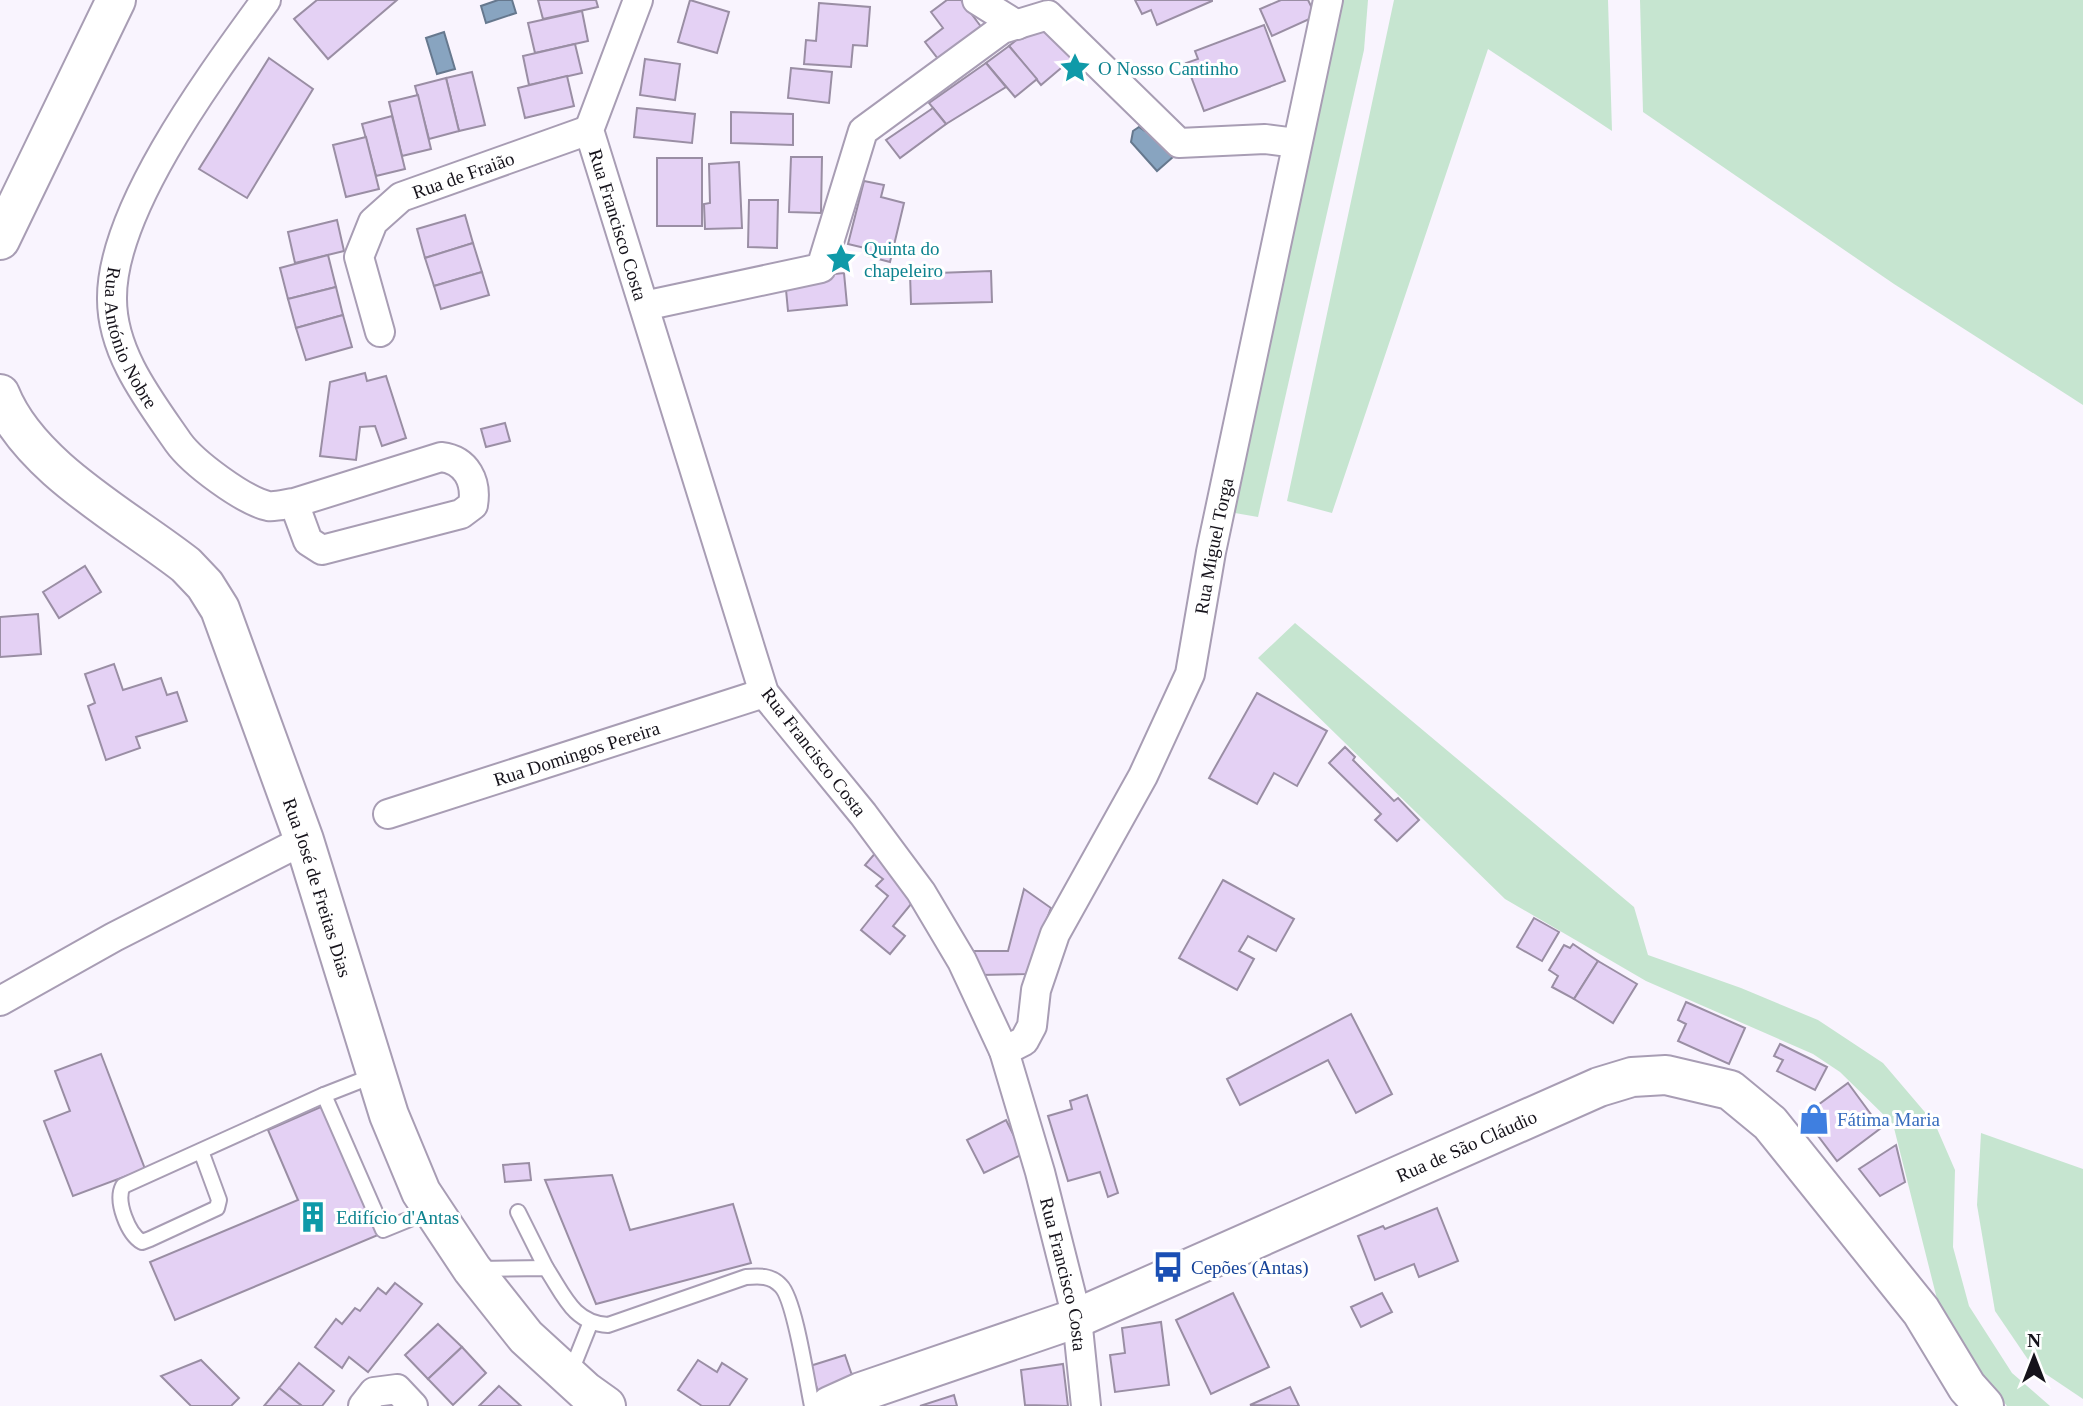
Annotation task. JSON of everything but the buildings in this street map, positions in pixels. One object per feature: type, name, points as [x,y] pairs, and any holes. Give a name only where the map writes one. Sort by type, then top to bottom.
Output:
[{"type":"main road","points":[[0,240],[116,0]]},
{"type":"main road","name":"Rua José de Freitas Dias","points":[[0,394],[18,426],[50,463],[177,558],[205,585],[220,609],[304,840],[376,1075],[401,1146],[432,1210],[472,1269],[526,1337],[606,1406]]},
{"type":"main road","name":"Rua de São Cláudio","points":[[830,1406],[861,1392],[1077,1318],[1599,1087],[1632,1077],[1665,1075],[1730,1090],[1770,1123],[1921,1311],[1967,1387],[1984,1406]]},
{"type":"street","name":"Rua António Nobre","points":[[266,0],[212,75],[124,228],[112,299],[123,352],[141,388],[184,450],[248,500],[272,507],[294,503],[441,457],[454,459],[464,467],[476,488],[473,505],[461,513],[322,550],[308,541],[294,503]]},
{"type":"street","name":"Rua Francisco Costa","points":[[638,0],[589,131],[764,693],[863,814],[921,892],[962,961],[1004,1051],[1040,1172],[1077,1318],[1086,1406]]},
{"type":"street","points":[[977,0],[1017,24]]},
{"type":"street","name":"Rua Miguel Torga","points":[[1004,1051],[1024,1041],[1032,1026],[1036,990],[1055,934],[1143,776],[1190,674],[1211,552],[1328,0]]},
{"type":"street","points":[[644,306],[821,268],[863,131],[1002,29],[1048,15],[1178,143],[1265,139],[1296,144]]},
{"type":"street","name":"Rua de Fraião","points":[[380,332],[359,257],[373,222],[401,197],[589,131]]},
{"type":"street","name":"Rua Domingos Pereira","points":[[388,814],[764,693]]},
{"type":"street","points":[[0,1001],[114,937],[304,840]]},
{"type":"street","points":[[363,1406],[374,1392],[397,1389],[413,1406]]},
{"type":"lane","points":[[201,1151],[219,1200],[216,1208],[142,1242],[135,1238],[121,1207],[120,1192],[123,1186],[324,1095],[376,1075]]},
{"type":"lane","points":[[324,1095],[383,1230],[432,1210]]},
{"type":"lane","points":[[518,1212],[546,1268],[579,1317],[590,1324],[608,1325],[746,1277],[765,1276],[782,1286],[790,1303],[812,1406]]},
{"type":"lane","points":[[472,1269],[492,1266],[546,1268]]},
{"type":"lane","points":[[569,1376],[590,1324]]},
{"type":"green space","points":[[1339,0],[1368,0],[1364,50],[1258,517],[1229,512]]},
{"type":"green space","points":[[1394,0],[1608,0],[1612,131],[1488,49],[1332,513],[1287,501]]},
{"type":"green space","points":[[1640,0],[2083,0],[2083,405],[1894,284],[1643,112]]},
{"type":"green space","points":[[1295,623],[1634,907],[1648,955],[1741,988],[1818,1020],[1883,1063],[1935,1124],[1955,1170],[1953,1247],[1969,1306],[2012,1373],[2050,1406],[2007,1406],[1974,1365],[1937,1299],[1893,1124],[1840,1072],[1813,1054],[1646,981],[1505,899],[1258,658]]},
{"type":"green space","points":[[1981,1133],[2083,1169],[2083,1399],[2031,1364],[1995,1311],[1977,1205]]},
{"type":"water","points":[[498,0],[512,0],[516,13],[486,23],[481,6]]},
{"type":"water","points":[[444,32],[455,69],[437,74],[426,38]]},
{"type":"water","points":[[1139,127],[1145,131],[1147,129],[1173,157],[1157,171],[1131,142],[1133,131]]},
{"type":"place","name":"O Nosso Cantinho","points":[[1075,68]]},
{"type":"place","name":"Quinta do chapeleiro","points":[[841,259]]},
{"type":"place","name":"Fátima Maria","points":[[1814,1119]]},
{"type":"place","name":"Edifício d'Antas","points":[[313,1217]]},
{"type":"place","name":"Cepões (Antas)","points":[[1168,1267]]}]
